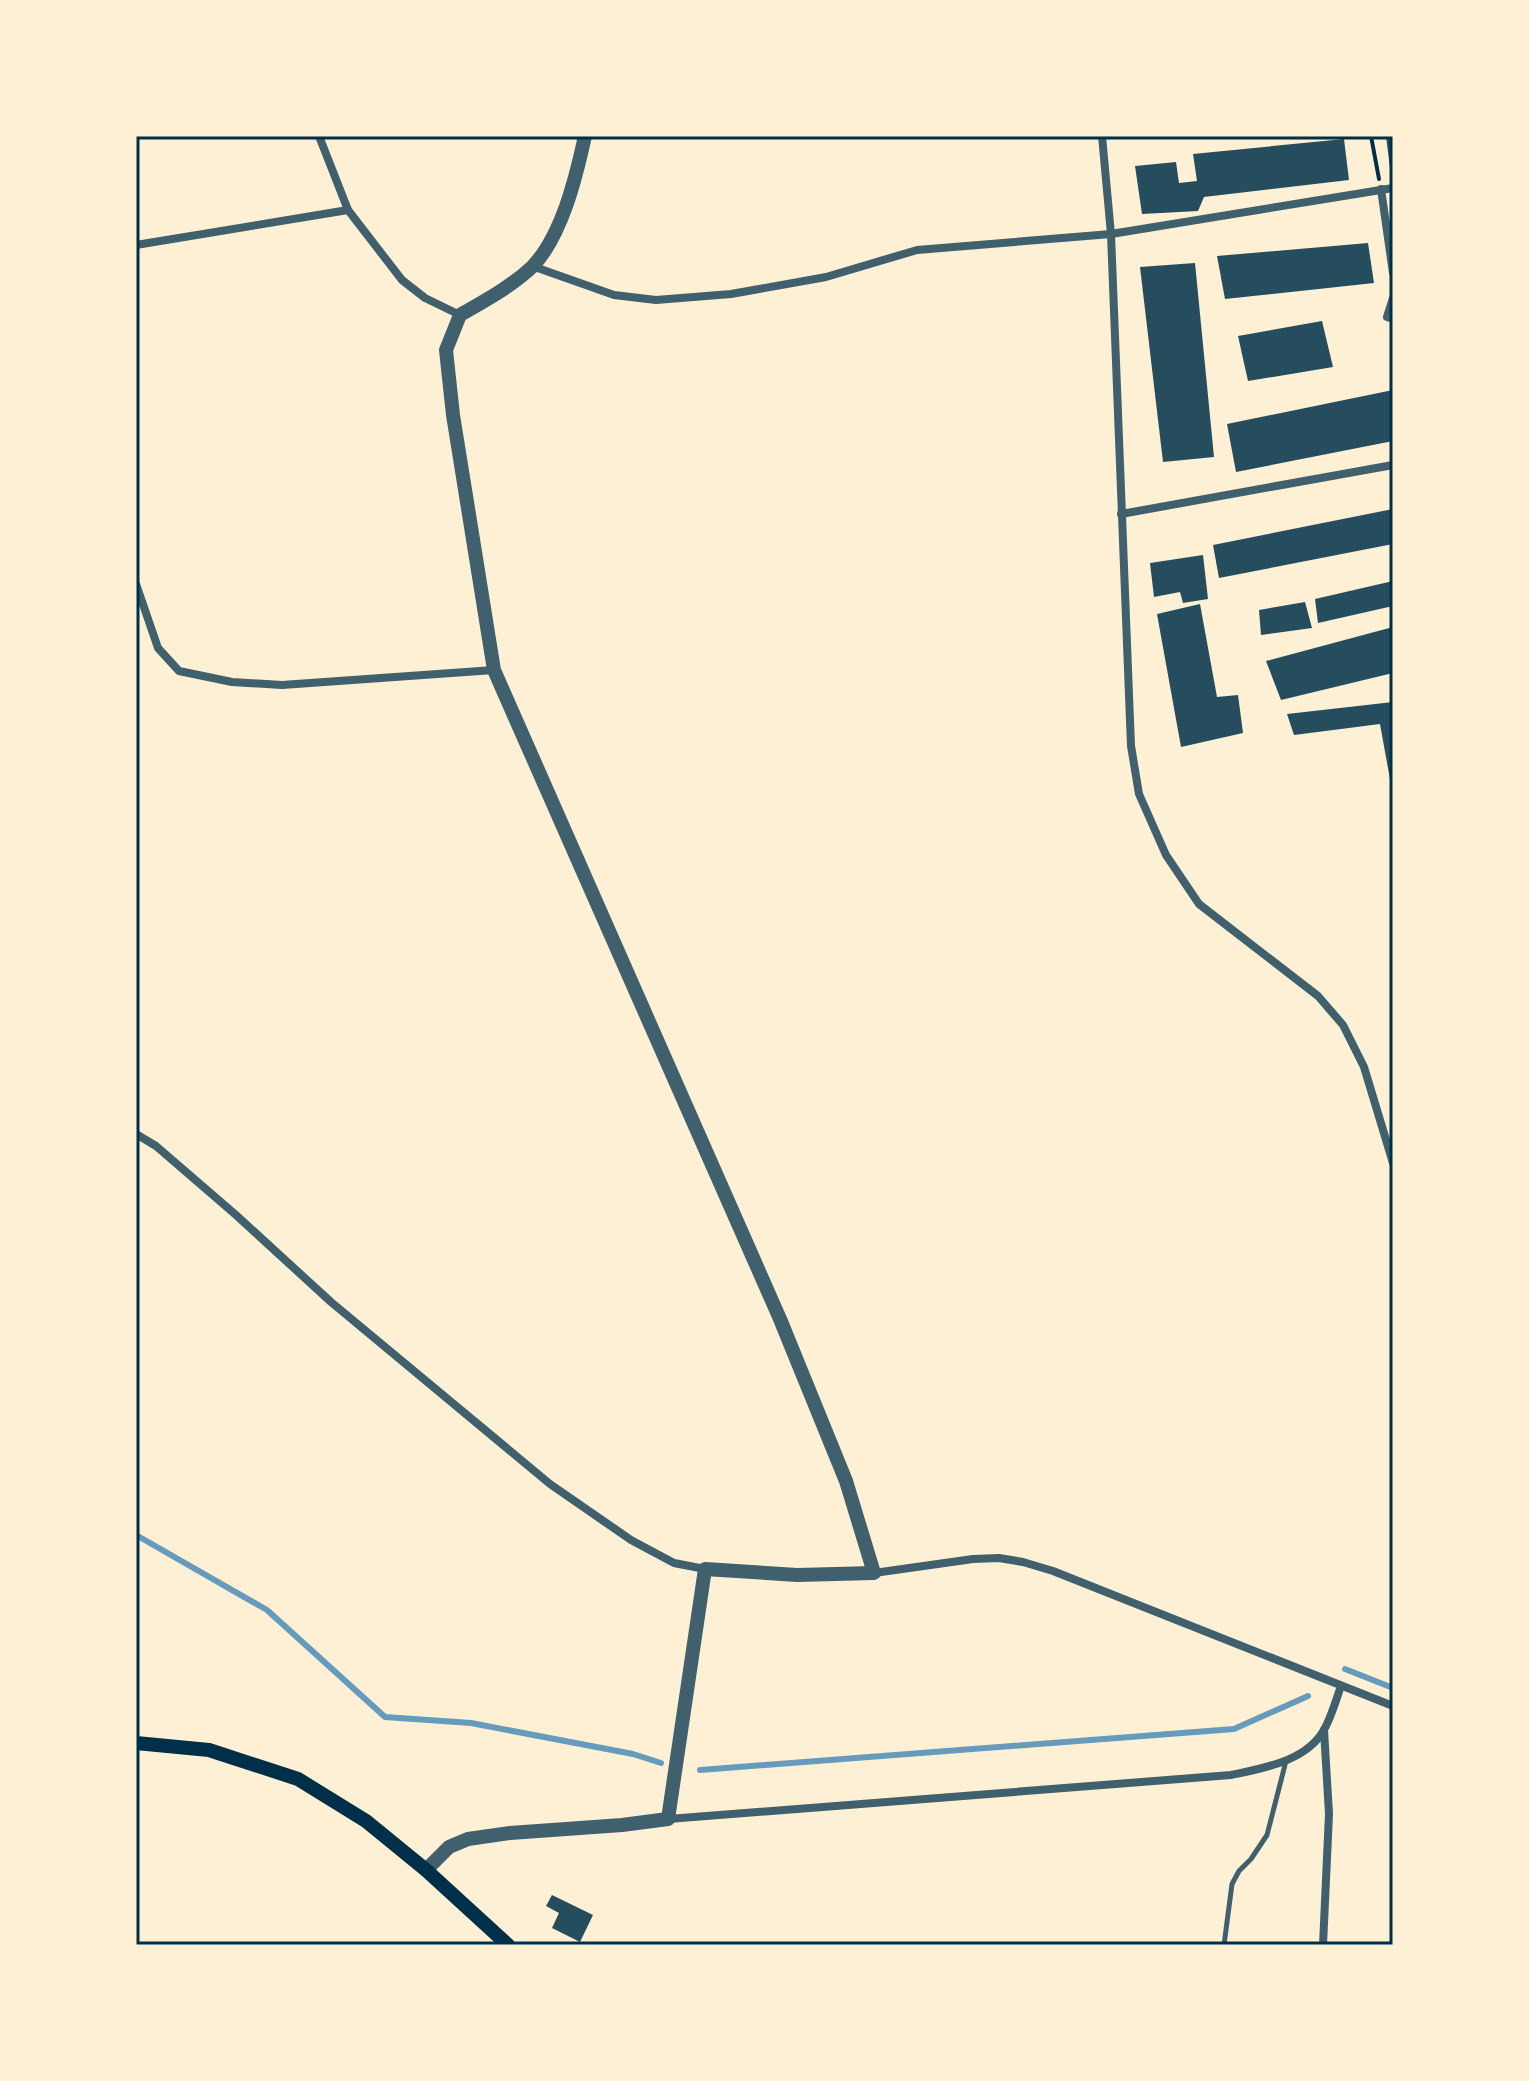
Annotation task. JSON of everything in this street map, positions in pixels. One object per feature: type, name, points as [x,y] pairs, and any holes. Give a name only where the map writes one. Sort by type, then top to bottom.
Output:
[{"type":"main road","points":[[136,1743],[209,1750],[298,1779],[366,1821],[426,1870],[508,1945]]},
{"type":"street","points":[[319,136],[348,210],[402,280],[425,298],[460,315]]},
{"type":"street","points":[[585,136],[575,179],[559,224],[532,266],[485,301],[460,315],[446,350],[453,415],[494,670],[780,1319],[846,1481],[874,1573]]},
{"type":"street","points":[[1102,136],[1111,234],[1131,746],[1139,794],[1166,855],[1199,904],[1318,996],[1343,1025],[1364,1067],[1393,1163]]},
{"type":"street","points":[[532,266],[614,295],[656,300],[731,294],[810,280],[917,250],[1111,234],[1393,188]]},
{"type":"street","points":[[1381,189],[1393,273]]},
{"type":"street","points":[[136,245],[348,210]]},
{"type":"street","points":[[1393,298],[1387,317],[1393,319]]},
{"type":"street","points":[[1121,514],[1393,465]]},
{"type":"street","points":[[136,584],[158,648],[179,671],[232,682],[282,685],[494,670]]},
{"type":"street","points":[[136,1134],[168,1156],[331,1302],[550,1484],[631,1540],[674,1563],[705,1569],[797,1575],[874,1573],[973,1559],[1023,1562],[1053,1571],[1393,1706]]},
{"type":"street","points":[[668,1819],[705,1569]]},
{"type":"street","points":[[1323,1945],[1329,1814],[1324,1730],[1341,1686]]},
{"type":"street","points":[[426,1870],[449,1847],[468,1839],[510,1833],[1231,1775],[1298,1755],[1324,1730]]},
{"type":"lane","points":[[1224,1945],[1232,1884],[1267,1835],[1286,1760]]},
{"type":"path","points":[[1371,136],[1381,189]]},
{"type":"building","points":[[1386,136],[1393,136],[1393,176],[1391,176]]},
{"type":"building","points":[[1344,139],[1349,180],[1204,197],[1198,211],[1142,214],[1135,166],[1176,162],[1179,183],[1197,181],[1193,154]]},
{"type":"building","points":[[1368,243],[1374,283],[1225,299],[1217,256]]},
{"type":"building","points":[[1195,263],[1214,457],[1163,462],[1140,267]]},
{"type":"building","points":[[1322,321],[1333,367],[1248,381],[1238,336]]},
{"type":"building","points":[[1393,390],[1393,441],[1236,472],[1227,424]]},
{"type":"building","points":[[1393,509],[1393,544],[1219,578],[1213,545]]},
{"type":"building","points":[[1203,555],[1208,599],[1183,603],[1180,592],[1154,597],[1150,563]]},
{"type":"building","points":[[1393,581],[1393,606],[1318,623],[1315,599]]},
{"type":"building","points":[[1305,602],[1312,628],[1261,635],[1259,610]]},
{"type":"building","points":[[1200,604],[1217,697],[1238,695],[1243,733],[1181,747],[1157,614]]},
{"type":"building","points":[[1393,627],[1393,673],[1281,700],[1266,661]]},
{"type":"building","points":[[1393,702],[1393,796],[1380,724],[1294,735],[1287,714]]},
{"type":"building","points":[[552,1895],[593,1915],[580,1942],[552,1928],[559,1913],[546,1906]]},
{"type":"waterway","points":[[136,1535],[267,1610],[385,1717],[471,1723],[633,1754],[661,1763]]},
{"type":"waterway","points":[[1345,1669],[1393,1688]]},
{"type":"waterway","points":[[700,1770],[1234,1729],[1308,1696]]}]
